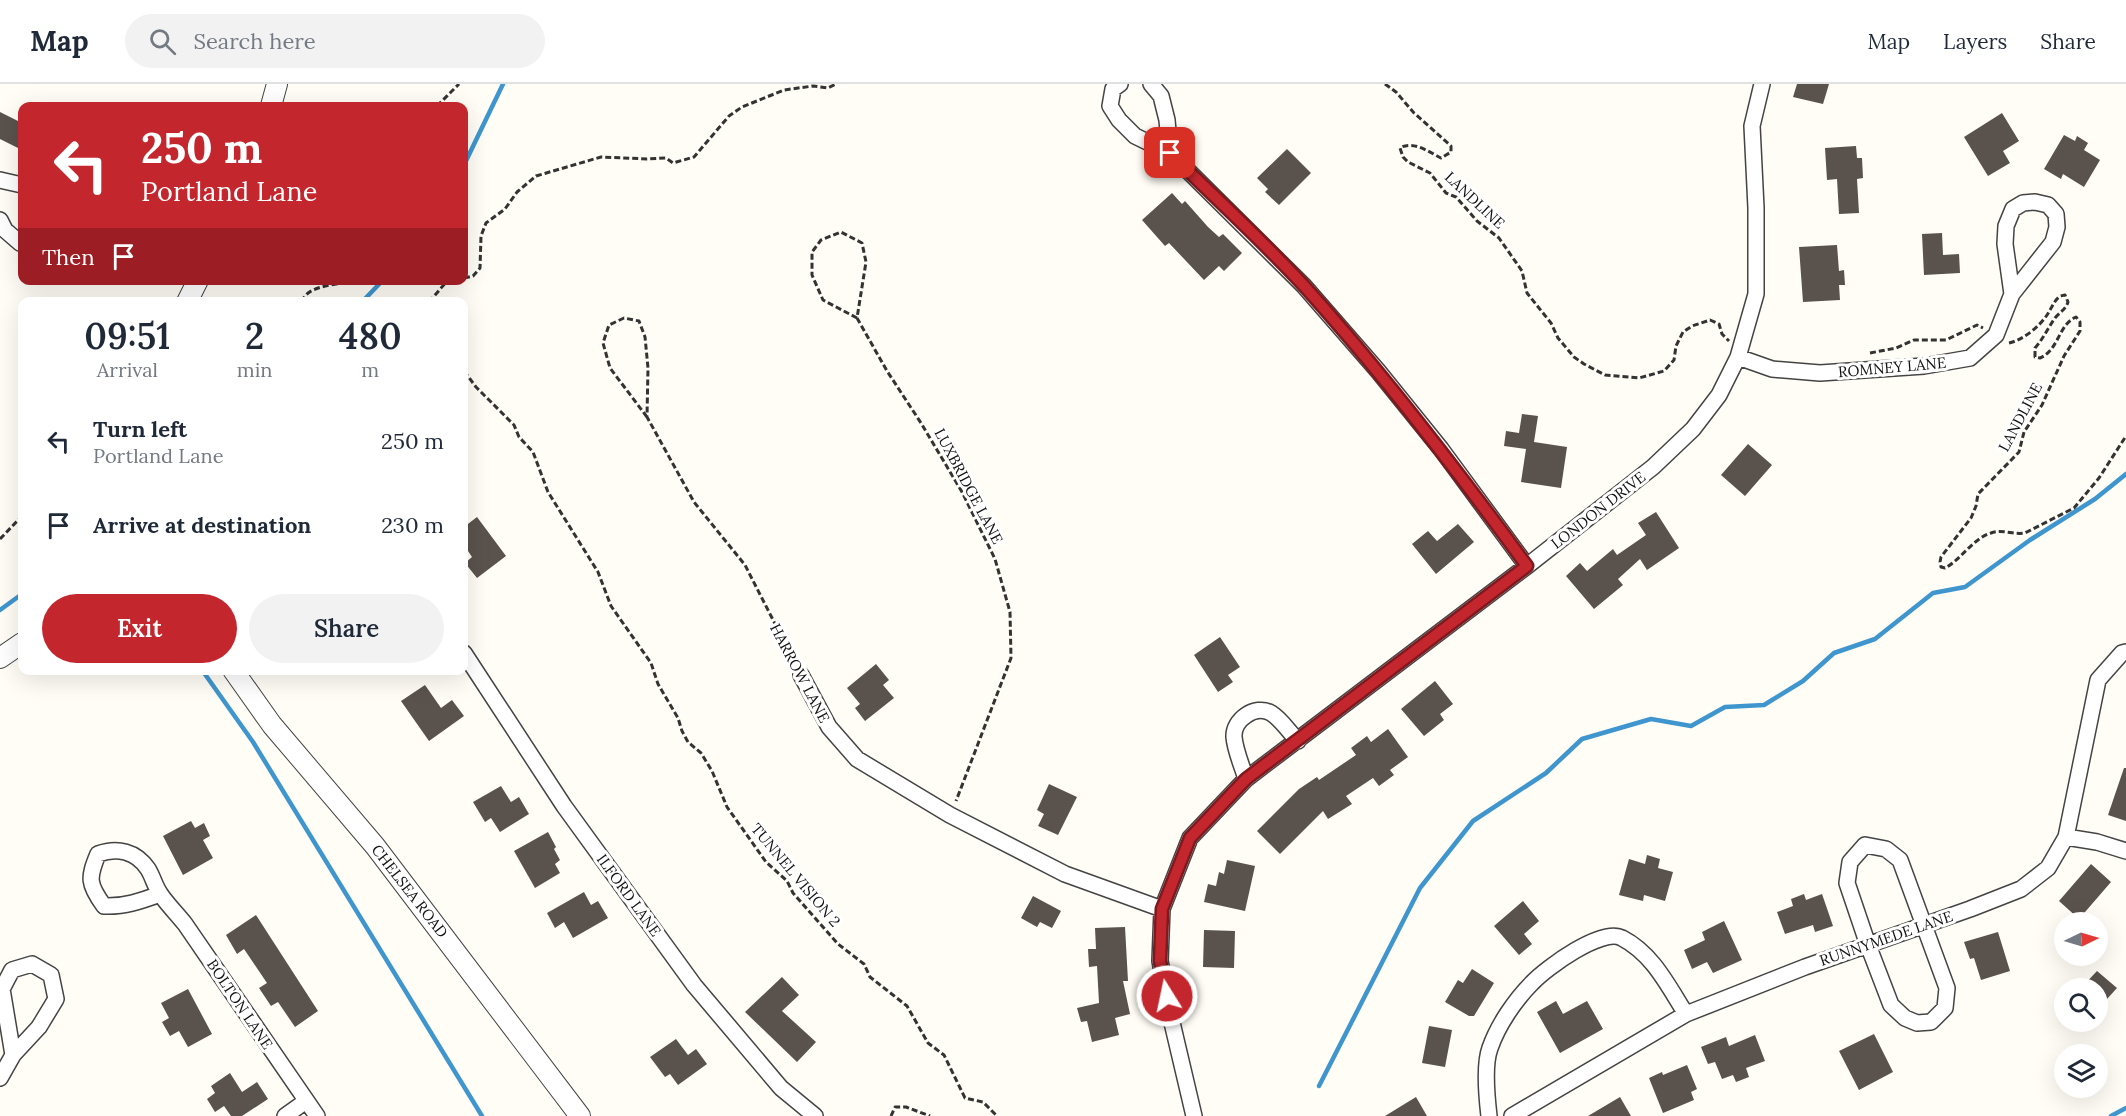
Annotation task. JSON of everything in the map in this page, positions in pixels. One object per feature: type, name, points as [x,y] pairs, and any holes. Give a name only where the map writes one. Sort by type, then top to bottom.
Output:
[{"type":"street","points":[[272,102],[278,84]]},
{"type":"street","points":[[1120,84],[1113,89],[1110,106],[1119,120],[1135,136],[1170,153],[1304,286],[1441,449],[1527,566]]},
{"type":"street","points":[[1151,84],[1161,96],[1167,120],[1170,153]]},
{"type":"street","name":"LONDON DRIVE","points":[[1194,1116],[1160,961],[1162,909],[1190,838],[1246,779],[1527,566],[1653,466],[1693,429],[1719,395],[1756,294],[1756,208],[1752,126],[1762,84]]},
{"type":"street","points":[[0,180],[18,184]]},
{"type":"street","name":"ROMNEY LANE","points":[[1736,350],[1772,369],[1820,373],[1924,366],[1970,358],[1996,335],[2012,294],[2053,242],[2057,227],[2056,214],[2048,205],[2035,202],[2023,203],[2013,208],[2006,226],[2005,244],[2012,294]]},
{"type":"street","points":[[0,220],[4,230],[18,241]]},
{"type":"street","points":[[0,657],[18,646]]},
{"type":"street","name":"RUNNYMEDE LANE","points":[[1512,1116],[1686,1014],[1805,967],[2021,889],[2048,868],[2066,837],[2098,680],[2122,653],[2126,652]]},
{"type":"street","name":"ILFORD LANE","points":[[468,661],[564,806],[694,985],[781,1088],[815,1116]]},
{"type":"street","name":"CHELSEA ROAD","points":[[237,675],[272,725],[375,846],[580,1116]]},
{"type":"street","name":"HARROW LANE","points":[[801,675],[829,727],[857,759],[950,815],[1065,874],[1162,909]]},
{"type":"street","points":[[1246,779],[1234,736],[1238,723],[1245,715],[1257,711],[1270,713],[1298,741]]},
{"type":"street","points":[[2066,837],[2097,842],[2126,851]]},
{"type":"street","points":[[1865,845],[1886,849],[1900,860],[1923,925],[1947,988],[1945,1008],[1931,1022],[1917,1023],[1905,1018],[1891,1005],[1847,883],[1851,862],[1865,845]]},
{"type":"street","name":"BOLTON LANE","points":[[160,894],[125,905],[104,906],[94,892],[90,873],[98,854],[110,850],[121,850],[135,856],[147,868],[160,894],[185,924],[317,1116]]},
{"type":"street","points":[[1489,1116],[1486,1089],[1489,1049],[1503,1021],[1532,982],[1584,944],[1602,937],[1621,937],[1652,961],[1686,1014]]},
{"type":"street","points":[[0,1078],[12,1055],[39,1027],[56,999],[51,975],[32,964],[12,970],[2,989],[12,1055]]},
{"type":"street","points":[[285,1116],[306,1101]]},
{"type":"path","points":[[441,102],[459,84]]},
{"type":"path","points":[[468,277],[473,276],[480,268],[481,236],[486,223],[505,209],[517,192],[536,177],[601,157],[666,158],[673,163],[694,157],[729,116],[742,107],[784,90],[813,86],[828,88],[836,84]]},
{"type":"path","name":"LANDLINE","points":[[1385,84],[1451,146],[1451,152],[1441,158],[1418,146],[1403,146],[1400,151],[1403,157],[1430,173],[1446,193],[1456,197],[1477,221],[1499,238],[1522,271],[1527,293],[1551,323],[1557,338],[1574,357],[1605,375],[1639,378],[1664,371],[1674,360],[1676,346],[1683,332],[1710,320],[1719,324],[1726,340],[1736,350]]},
{"type":"path","points":[[841,232],[861,243],[866,262],[856,318],[823,300],[813,275],[812,252],[821,240],[841,232]]},
{"type":"path","points":[[303,297],[314,290],[333,285]]},
{"type":"path","points":[[433,297],[444,285]]},
{"type":"path","name":"LANDLINE","points":[[2001,340],[2007,344],[2026,335],[2048,315],[2053,302],[2060,296],[2065,295],[2068,302],[2066,308],[2054,319],[2035,348],[2035,357],[2040,358],[2052,351],[2068,321],[2076,317],[2080,322],[2080,331],[2064,356],[2042,405],[2024,432],[2019,452],[1978,494],[1971,518],[1941,557],[1941,567],[1952,565],[1965,551],[1993,532],[2025,533],[2074,508],[2099,478],[2126,436]]},
{"type":"path","name":"HARROW LANE","points":[[647,417],[648,368],[645,337],[639,321],[624,318],[609,325],[603,342],[610,368],[647,417],[694,502],[745,565],[801,675]]},
{"type":"path","name":"LUXBRIDGE LANE","points":[[856,318],[962,492],[995,559],[1010,612],[1011,658],[950,815]]},
{"type":"path","points":[[1867,354],[1896,348],[1914,340],[1946,340],[1977,325],[1989,331]]},
{"type":"path","name":"TUNNEL VISION 2","points":[[468,376],[514,425],[519,437],[533,452],[548,492],[597,572],[611,606],[651,663],[658,684],[678,718],[688,742],[701,753],[712,771],[727,807],[752,843],[766,862],[787,881],[793,893],[838,944],[864,964],[870,977],[907,1006],[928,1043],[944,1055],[964,1098],[982,1102],[997,1116]]},
{"type":"path","points":[[0,539],[18,520]]},
{"type":"path","points":[[891,1116],[895,1107],[906,1107],[930,1116]]},
{"type":"building","points":[[1797,84],[1829,84],[1823,104],[1793,97]]},
{"type":"building","points":[[0,112],[18,121],[18,148],[0,139]]},
{"type":"building","points":[[2002,113],[2019,141],[2003,151],[2010,163],[1988,176],[1964,137]]},
{"type":"building","points":[[2064,135],[2075,141],[2077,136],[2088,143],[2084,150],[2100,160],[2084,187],[2063,174],[2061,179],[2044,169]]},
{"type":"building","points":[[1856,146],[1857,158],[1862,158],[1863,178],[1857,179],[1859,213],[1839,214],[1837,179],[1827,180],[1825,148]]},
{"type":"building","points":[[1287,149],[1311,173],[1279,205],[1265,192],[1268,189],[1257,178]]},
{"type":"building","points":[[1172,193],[1182,204],[1185,201],[1219,237],[1223,234],[1242,253],[1224,271],[1219,266],[1204,280],[1169,243],[1165,246],[1142,220]]},
{"type":"building","points":[[1942,233],[1943,255],[1959,254],[1960,273],[1924,275],[1922,234]]},
{"type":"building","points":[[1837,245],[1839,271],[1844,270],[1845,285],[1839,285],[1840,300],[1803,302],[1799,247]]},
{"type":"building","points":[[1522,414],[1538,416],[1534,442],[1567,447],[1561,488],[1521,482],[1526,449],[1504,446],[1506,431],[1519,433]]},
{"type":"building","points":[[1748,444],[1772,465],[1745,496],[1721,475]]},
{"type":"building","points":[[1656,512],[1679,548],[1647,570],[1640,559],[1618,579],[1623,585],[1594,609],[1566,576],[1580,563],[1587,571],[1613,549],[1617,555],[1646,535],[1638,523]]},
{"type":"building","points":[[477,517],[506,556],[477,578],[468,567],[468,560],[472,557],[468,551],[468,524]]},
{"type":"building","points":[[1458,524],[1474,542],[1436,574],[1412,544],[1428,531],[1437,541]]},
{"type":"building","points":[[1220,637],[1240,667],[1228,675],[1233,682],[1218,692],[1194,655]]},
{"type":"building","points":[[876,664],[889,680],[883,685],[894,698],[865,721],[855,708],[860,704],[847,688]]},
{"type":"building","points":[[1435,681],[1453,704],[1440,714],[1444,720],[1424,736],[1401,709]]},
{"type":"building","points":[[425,685],[441,708],[452,700],[464,716],[429,741],[401,701]]},
{"type":"building","points":[[1388,729],[1408,757],[1390,770],[1394,775],[1379,786],[1373,778],[1346,796],[1352,804],[1328,819],[1323,811],[1280,854],[1257,831],[1299,789],[1317,777],[1319,780],[1356,755],[1351,748],[1367,736],[1371,742]]},
{"type":"building","points":[[2124,768],[2126,768],[2126,821],[2108,815]]},
{"type":"building","points":[[1049,784],[1077,797],[1058,835],[1038,826],[1044,814],[1037,810]]},
{"type":"building","points":[[501,786],[511,802],[519,797],[529,814],[500,832],[491,818],[485,822],[473,802]]},
{"type":"building","points":[[191,821],[195,828],[204,823],[210,836],[203,840],[213,858],[183,875],[163,836]]},
{"type":"building","points":[[548,832],[560,860],[555,864],[560,873],[535,888],[514,851]]},
{"type":"building","points":[[1647,855],[1660,859],[1658,868],[1673,872],[1665,901],[1644,895],[1643,901],[1619,895],[1629,859],[1645,864]]},
{"type":"building","points":[[1227,860],[1255,866],[1245,911],[1204,902],[1208,884],[1216,886],[1219,872],[1224,874]]},
{"type":"building","points":[[2091,864],[2111,882],[2085,912],[2071,912],[2059,901]]},
{"type":"building","points":[[584,892],[591,905],[598,901],[608,918],[573,938],[564,922],[555,928],[547,913]]},
{"type":"building","points":[[1804,894],[1806,900],[1822,894],[1833,926],[1815,932],[1813,925],[1785,934],[1777,912],[1793,906],[1791,899]]},
{"type":"building","points":[[1033,896],[1061,911],[1052,928],[1040,922],[1037,927],[1021,918]]},
{"type":"building","points":[[1523,901],[1539,921],[1524,934],[1532,944],[1519,955],[1494,926]]},
{"type":"building","points":[[256,915],[318,1011],[295,1027],[278,1002],[271,1006],[259,988],[267,983],[244,949],[237,954],[226,935]]},
{"type":"building","points":[[1724,921],[1742,960],[1713,973],[1707,962],[1692,969],[1684,950],[1705,940],[1702,932]]},
{"type":"building","points":[[1125,927],[1128,981],[1123,981],[1130,1014],[1115,1018],[1119,1035],[1092,1042],[1087,1021],[1081,1022],[1077,1008],[1099,1003],[1097,966],[1089,967],[1088,949],[1096,949],[1095,928]]},
{"type":"building","points":[[1204,930],[1235,931],[1234,968],[1203,967]]},
{"type":"building","points":[[1998,932],[2010,971],[1981,980],[1974,958],[1970,959],[1964,942]]},
{"type":"building","points":[[1472,969],[1494,983],[1474,1016],[1469,1016],[1445,1002],[1458,980],[1463,983]]},
{"type":"building","points":[[2097,971],[2105,978],[2090,978]]},
{"type":"building","points":[[782,977],[799,995],[782,1011],[816,1042],[797,1062],[745,1012]]},
{"type":"building","points":[[2108,980],[2117,988],[2108,998]]},
{"type":"building","points":[[188,989],[212,1034],[188,1047],[179,1031],[170,1036],[162,1022],[169,1018],[161,1003]]},
{"type":"building","points":[[1556,1001],[1563,1014],[1587,1001],[1603,1029],[1560,1053],[1537,1012]]},
{"type":"building","points":[[1429,1026],[1452,1030],[1445,1067],[1422,1063]]},
{"type":"building","points":[[1874,1034],[1893,1072],[1859,1090],[1839,1051]]},
{"type":"building","points":[[1755,1035],[1765,1061],[1746,1068],[1749,1077],[1736,1082],[1733,1075],[1722,1079],[1715,1062],[1708,1064],[1701,1047],[1726,1037],[1729,1046]]},
{"type":"building","points":[[676,1039],[688,1055],[696,1049],[707,1064],[678,1085],[670,1074],[665,1077],[650,1057]]},
{"type":"building","points":[[1687,1065],[1697,1089],[1691,1092],[1694,1100],[1663,1113],[1649,1078]]},
{"type":"building","points":[[230,1073],[242,1092],[257,1082],[268,1099],[242,1116],[231,1116],[224,1106],[215,1112],[207,1099],[215,1093],[211,1086]]},
{"type":"building","points":[[1416,1097],[1427,1116],[1385,1116]]},
{"type":"building","points":[[1620,1097],[1631,1116],[1588,1116]]},
{"type":"waterway","points":[[468,157],[503,84]]},
{"type":"waterway","points":[[367,297],[378,285]]},
{"type":"waterway","points":[[1319,1086],[1420,888],[1473,821],[1546,773],[1582,739],[1651,719],[1691,726],[1725,707],[1764,705],[1803,681],[1834,653],[1875,639],[1933,593],[1965,587],[2030,540],[2095,499],[2126,474]]},
{"type":"waterway","points":[[0,610],[18,597]]},
{"type":"waterway","points":[[206,675],[253,742],[482,1116]]},
{"type":"waterway","points":[[2111,1116],[2126,1108]]},
{"type":"route","points":[[1167,996],[1160,961],[1162,909],[1190,838],[1246,779],[1527,566],[1441,449],[1378,371],[1304,286],[1170,153]]}]
